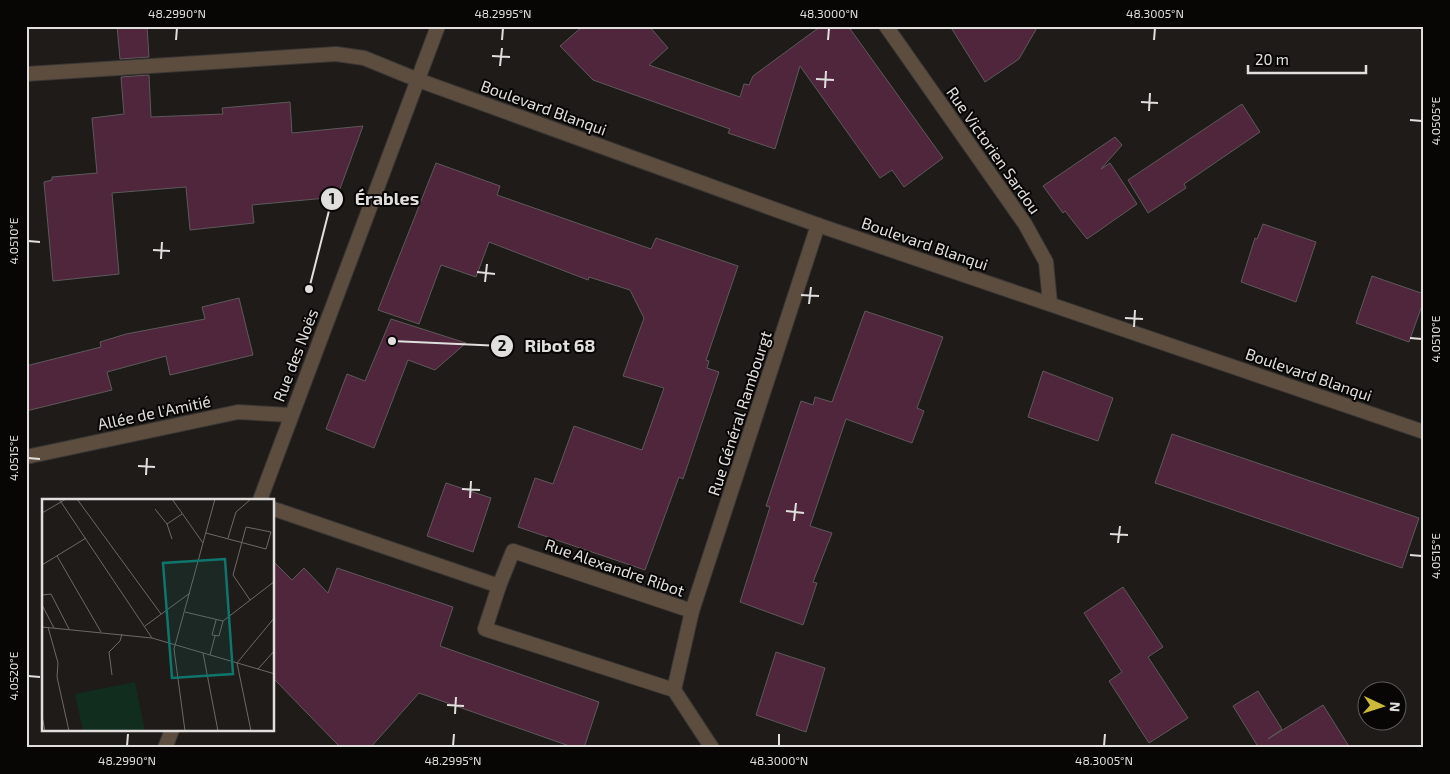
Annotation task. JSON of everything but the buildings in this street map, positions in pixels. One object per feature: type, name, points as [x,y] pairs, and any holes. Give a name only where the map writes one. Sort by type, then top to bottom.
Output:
[{"type":"street","name":"Rue des Noës","points":[[260,499],[438,26]]},
{"type":"street","name":"Rue Victorien Sardou","points":[[886,26],[1025,224],[1046,262],[1050,303]]},
{"type":"street","name":"Boulevard Blanqui","points":[[26,74],[336,54],[364,58],[418,80],[818,225],[1424,432]]},
{"type":"street","name":"Rue Général Rambourgt","points":[[692,611],[818,225]]},
{"type":"street","name":"Allée de l'Amitié","points":[[26,457],[238,412],[291,416]]},
{"type":"street","points":[[275,509],[499,586]]},
{"type":"street","name":"Rue Alexandre Ribot","points":[[513,551],[692,611],[674,690],[485,629],[513,551]]},
{"type":"street","points":[[674,690],[712,748]]},
{"type":"street","points":[[165,748],[171,732]]},
{"type":"place","name":"Érables","points":[[309,289]]},
{"type":"place","name":"Ribot 68","points":[[392,341]]}]
